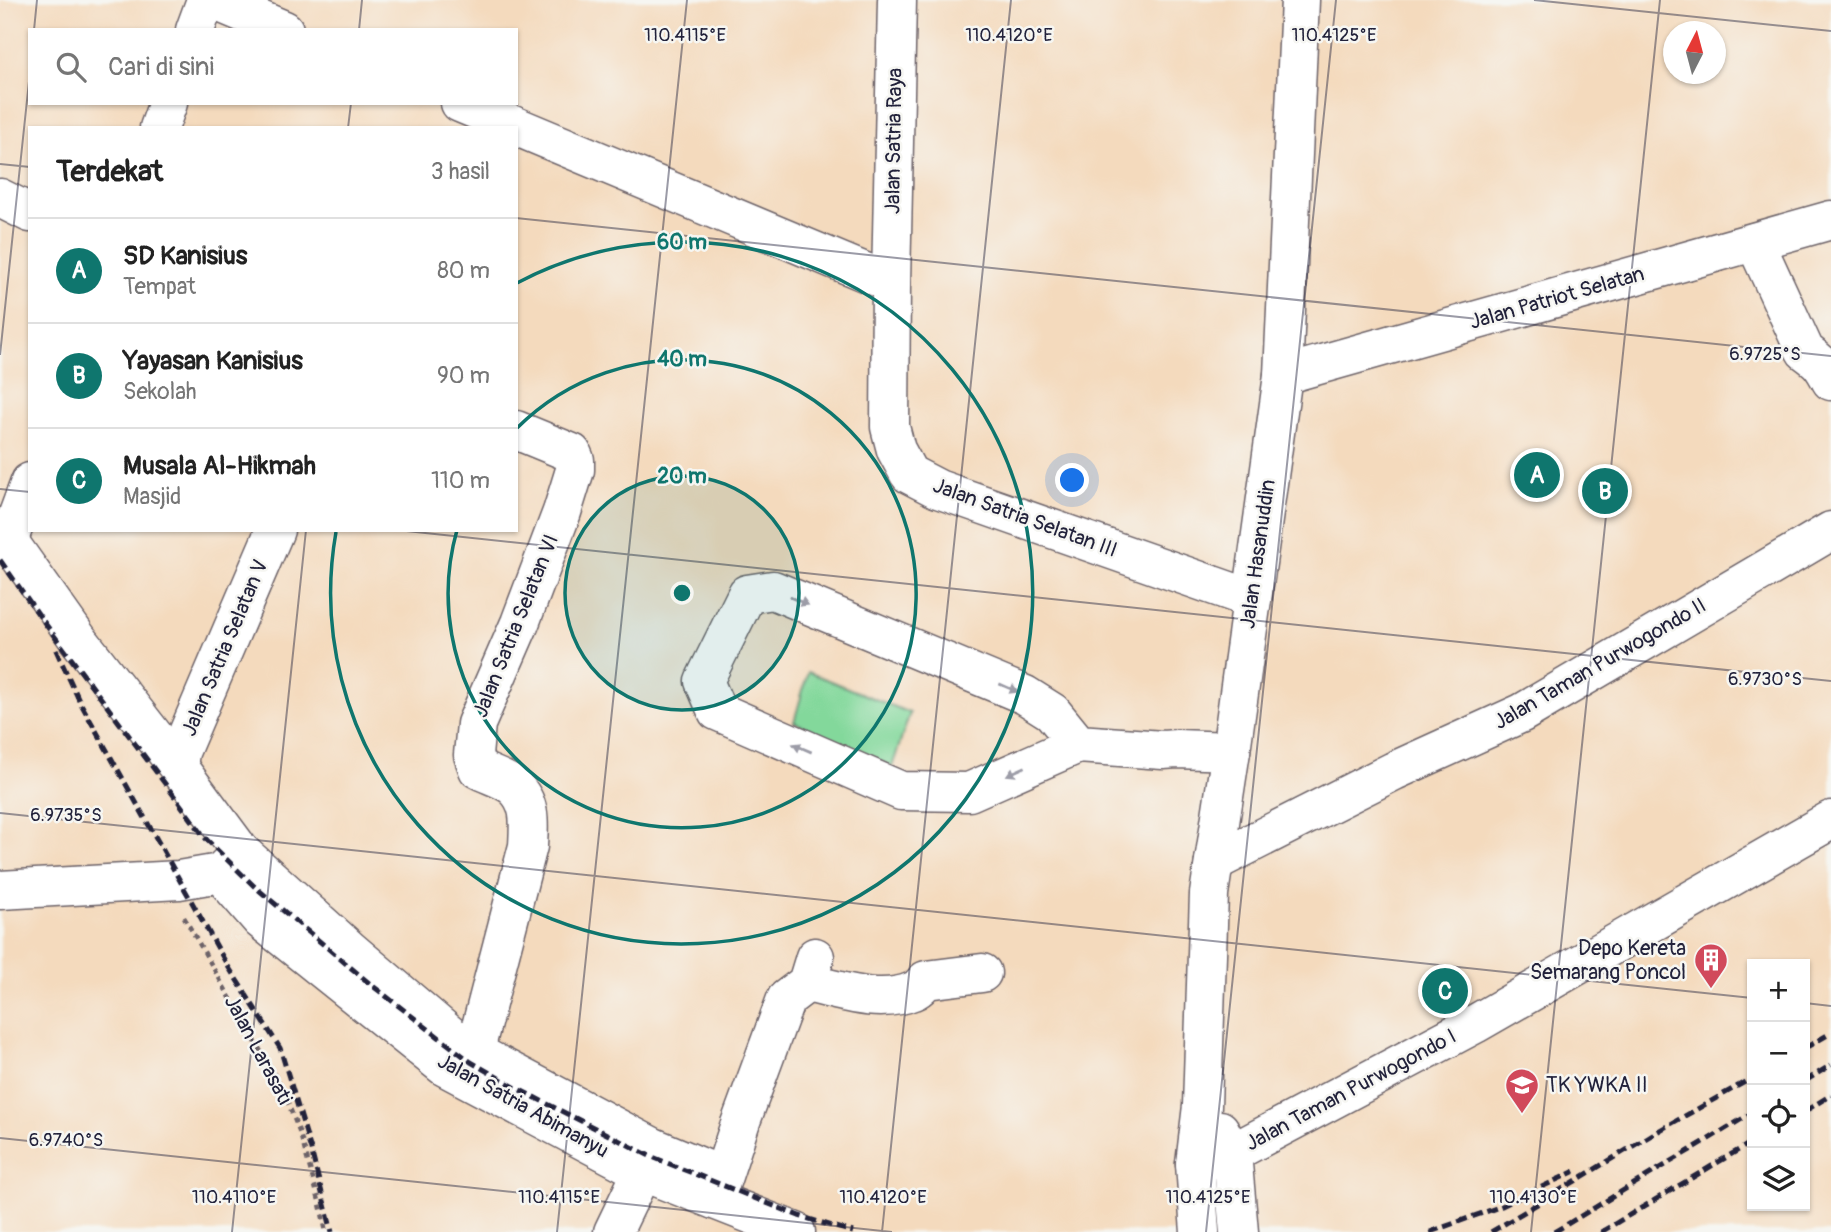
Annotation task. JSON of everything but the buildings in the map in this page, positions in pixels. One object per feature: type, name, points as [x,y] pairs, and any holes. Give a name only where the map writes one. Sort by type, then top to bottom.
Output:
[{"type":"street","points":[[196,28],[206,0]]},
{"type":"street","points":[[213,0],[279,28]]},
{"type":"street","name":"Jalan Satria Raya","points":[[891,283],[897,0]]},
{"type":"street","name":"Jalan Hasanuddin","points":[[1200,1232],[1195,1164],[1202,1106],[1209,894],[1283,375],[1300,0]]},
{"type":"street","points":[[160,126],[167,105]]},
{"type":"street","points":[[446,126],[457,105]]},
{"type":"street","points":[[463,105],[513,126]]},
{"type":"street","points":[[518,128],[891,283]]},
{"type":"street","points":[[0,198],[28,212]]},
{"type":"street","name":"Jalan Patriot Selatan","points":[[1283,375],[1831,220]]},
{"type":"street","points":[[1755,242],[1805,351],[1816,358],[1831,382]]},
{"type":"street","name":"Jalan Satria Selatan III","points":[[891,283],[890,428],[896,450],[909,474],[938,489],[1252,599]]},
{"type":"street","name":"Jalan Satria Selatan VI","points":[[471,1066],[528,846],[529,819],[526,802],[514,786],[478,769],[473,755],[476,724],[520,622],[575,470],[572,453],[518,431]]},
{"type":"street","points":[[4,534],[28,486]]},
{"type":"street","name":"Jalan Taman Purwogondo II","points":[[1214,862],[1394,771],[1522,713],[1831,531]]},
{"type":"street","name":"Jalan Satria Selatan V","points":[[178,766],[180,752],[274,532]]},
{"type":"street","name":"Jalan Satria Abimanyu","points":[[4,534],[78,639],[178,766],[261,920],[445,1067],[471,1066],[559,1129],[718,1188],[796,1232]]},
{"type":"street","points":[[1078,744],[1052,712],[1025,695],[773,590],[747,594],[704,681],[717,711],[901,790],[969,792],[1078,744],[1163,750],[1231,751]]},
{"type":"street","name":"Jalan Taman Purwogondo I","points":[[1195,1164],[1232,1153],[1475,1024],[1831,820]]},
{"type":"street","points":[[0,890],[179,880],[230,863]]},
{"type":"street","points":[[718,1188],[786,999],[811,970],[847,992],[886,998],[916,990],[926,980],[982,972]]},
{"type":"street","points":[[1202,1106],[1221,1131],[1232,1153],[1240,1232]]},
{"type":"street","points":[[613,1232],[648,1160]]},
{"type":"path","name":"Jalan Larasati","points":[[163,880],[283,1090],[300,1134],[326,1232]]},
{"type":"green space","points":[[808,672],[910,713],[892,767],[794,722]]},
{"type":"railway","points":[[0,560],[207,840],[254,886],[369,983],[471,1062],[518,1089],[650,1156],[799,1216],[853,1232]]},
{"type":"railway","points":[[56,650],[80,702],[226,963],[280,1048],[332,1232]]},
{"type":"railway","points":[[1810,1045],[1831,1033]]},
{"type":"railway","points":[[1810,1078],[1831,1065]]},
{"type":"railway","points":[[1491,1232],[1747,1081]]},
{"type":"railway","points":[[1810,1108],[1831,1095]]},
{"type":"railway","points":[[1554,1232],[1747,1116]]},
{"type":"railway","points":[[1601,1232],[1747,1145]]},
{"type":"railway","points":[[1430,1232],[1502,1206],[1575,1171]]},
{"type":"place","name":"SD Kanisius","points":[[1537,475]]},
{"type":"place","name":"Yayasan Kanisius","points":[[1605,491]]},
{"type":"place","name":"Depo Kereta Semarang Poncol","points":[[1711,990]]},
{"type":"place","name":"Musala Al-Hikmah","points":[[1445,991]]},
{"type":"place","name":"TK YWKA II","points":[[1522,1115]]}]
